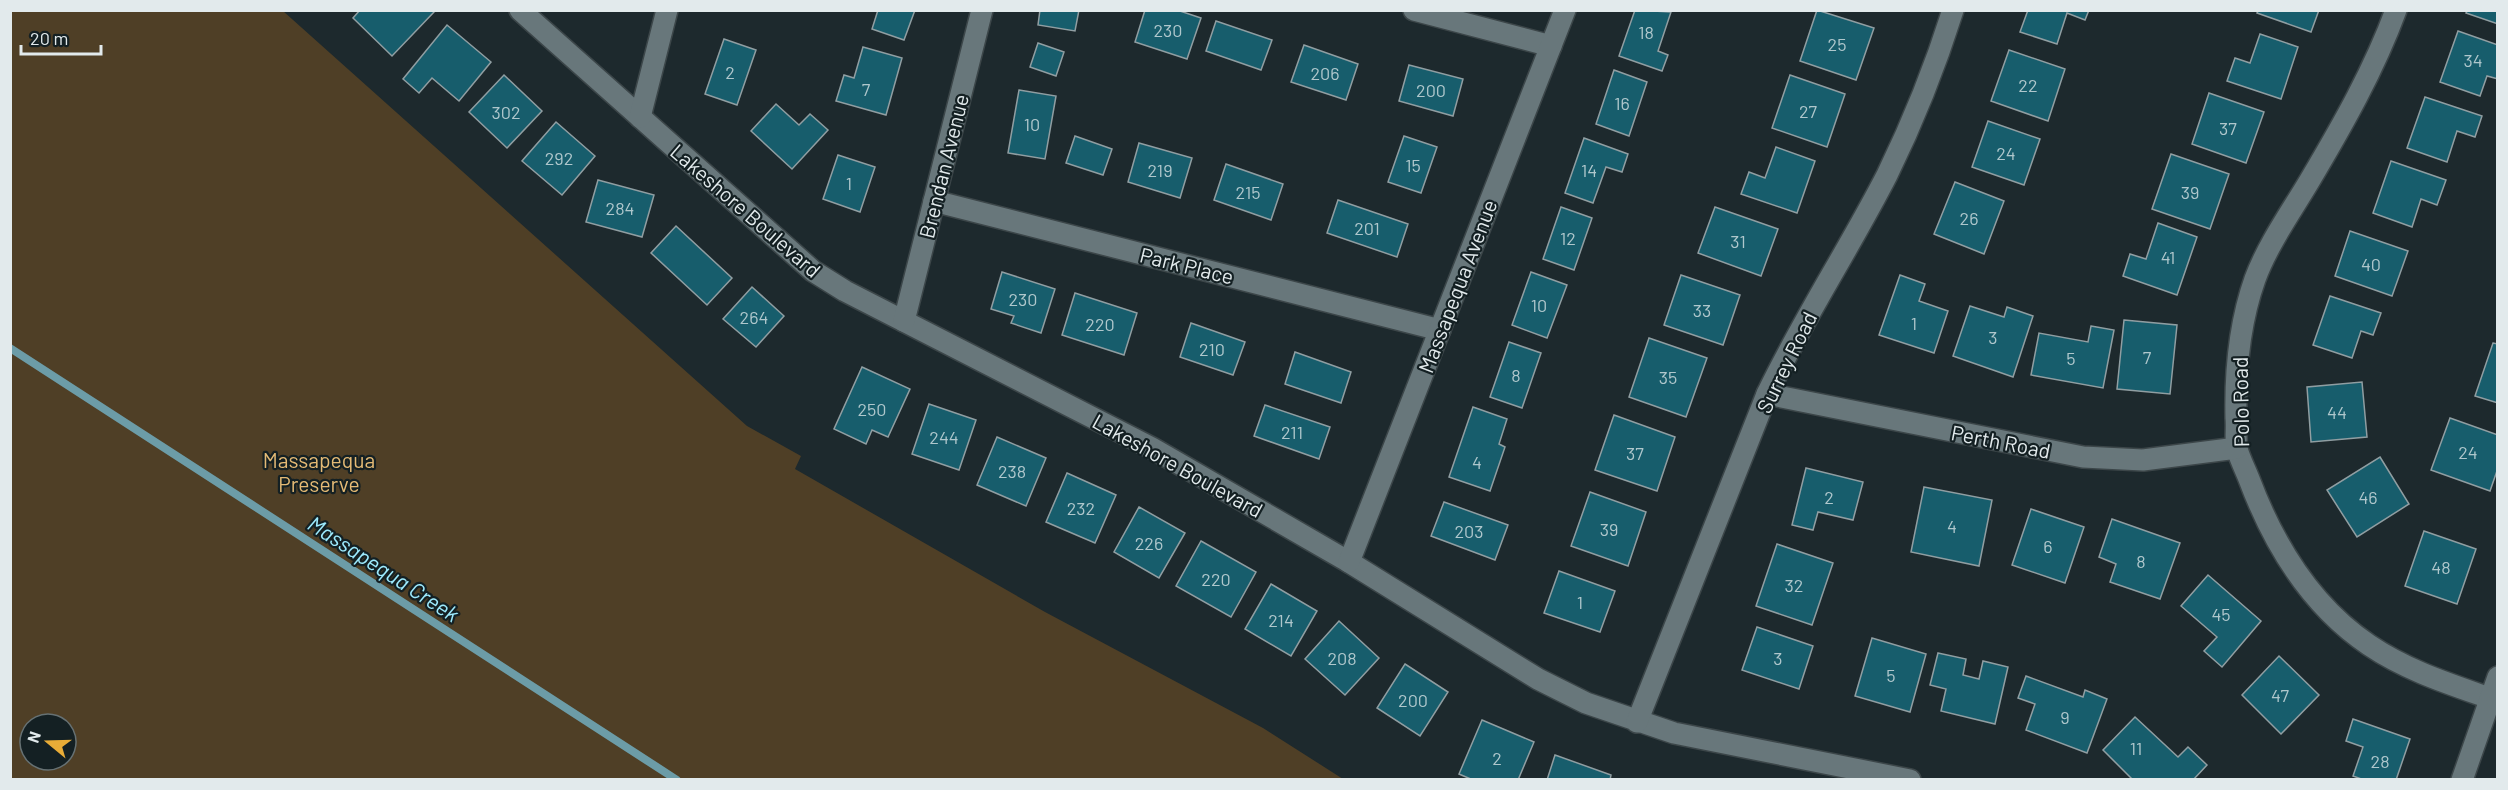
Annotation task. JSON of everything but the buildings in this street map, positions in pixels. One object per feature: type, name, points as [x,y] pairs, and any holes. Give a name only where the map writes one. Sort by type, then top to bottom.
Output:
[{"type":"street","name":"Lakeshore Boulevard","points":[[520,10],[813,271],[845,291],[1152,447],[1350,562],[1538,679],[1586,703],[1674,733],[1910,780]]},
{"type":"street","points":[[640,117],[667,10]]},
{"type":"street","name":"Brendan Avenue","points":[[904,321],[982,10]]},
{"type":"street","points":[[1414,10],[1551,45]]},
{"type":"street","name":"Massapequa Avenue","points":[[1350,562],[1565,10]]},
{"type":"street","name":"Surrey Road","points":[[1637,722],[1767,394],[1787,352],[1886,176],[1932,73],[1953,10]]},
{"type":"street","name":"Polo Road","points":[[2396,10],[2388,31],[2336,136],[2272,243],[2255,279],[2239,348],[2235,384],[2237,448],[2273,536],[2312,593],[2337,620],[2369,645],[2407,667],[2438,681],[2494,700]]},
{"type":"street","name":"Park Place","points":[[934,201],[1440,330]]},
{"type":"street","name":"Perth Road","points":[[1767,394],[2083,457],[2143,460],[2237,448]]},
{"type":"street","points":[[2462,780],[2494,700],[2498,677]]},
{"type":"green space","name":"Massapequa Preserve","points":[[10,11],[283,11],[747,426],[801,456],[795,469],[1045,612],[1263,728],[1343,779],[11,779]]},
{"type":"waterway","name":"Massapequa Creek","points":[[10,348],[677,780]]}]
